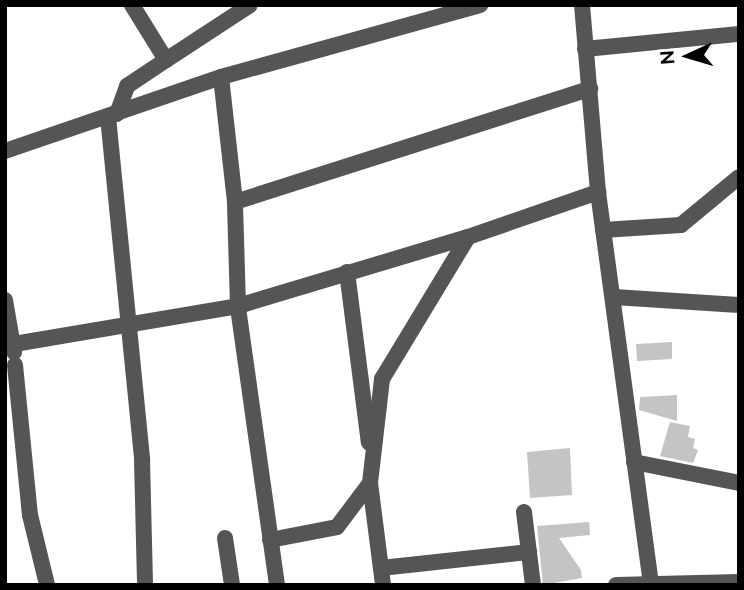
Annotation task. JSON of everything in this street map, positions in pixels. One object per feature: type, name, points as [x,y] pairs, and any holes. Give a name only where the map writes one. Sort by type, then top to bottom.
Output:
[{"type":"street","points":[[132,5],[166,60]]},
{"type":"street","points":[[145,585],[142,460],[113,115],[127,86],[250,5]]},
{"type":"street","points":[[5,151],[221,77],[480,5]]},
{"type":"street","points":[[582,5],[597,192],[614,297],[651,583]]},
{"type":"street","points":[[584,49],[739,34]]},
{"type":"street","points":[[221,77],[235,202],[238,306],[277,585]]},
{"type":"street","points":[[235,202],[590,89]]},
{"type":"street","points":[[603,230],[681,225],[739,177]]},
{"type":"street","points":[[14,344],[129,328],[238,306],[468,237],[597,192]]},
{"type":"street","points":[[383,585],[370,483],[382,379],[468,237]]},
{"type":"street","points":[[347,272],[372,459]]},
{"type":"street","points":[[614,297],[739,305]]},
{"type":"street","points":[[5,300],[14,344],[10,367],[30,515],[47,585]]},
{"type":"street","points":[[634,462],[739,484]]},
{"type":"street","points":[[270,540],[337,527],[370,483]]},
{"type":"street","points":[[524,512],[533,585]]},
{"type":"street","points":[[225,538],[232,585]]},
{"type":"street","points":[[381,568],[529,552]]},
{"type":"street","points":[[616,585],[739,582]]},
{"type":"building","points":[[672,342],[672,359],[637,361],[636,344]]},
{"type":"building","points":[[677,395],[677,421],[639,410],[640,397]]},
{"type":"building","points":[[670,422],[690,426],[688,437],[695,439],[693,448],[698,450],[693,463],[660,456]]},
{"type":"building","points":[[570,448],[572,495],[530,498],[527,452]]},
{"type":"building","points":[[589,522],[590,535],[559,538],[581,570],[582,578],[543,585],[537,526]]}]
